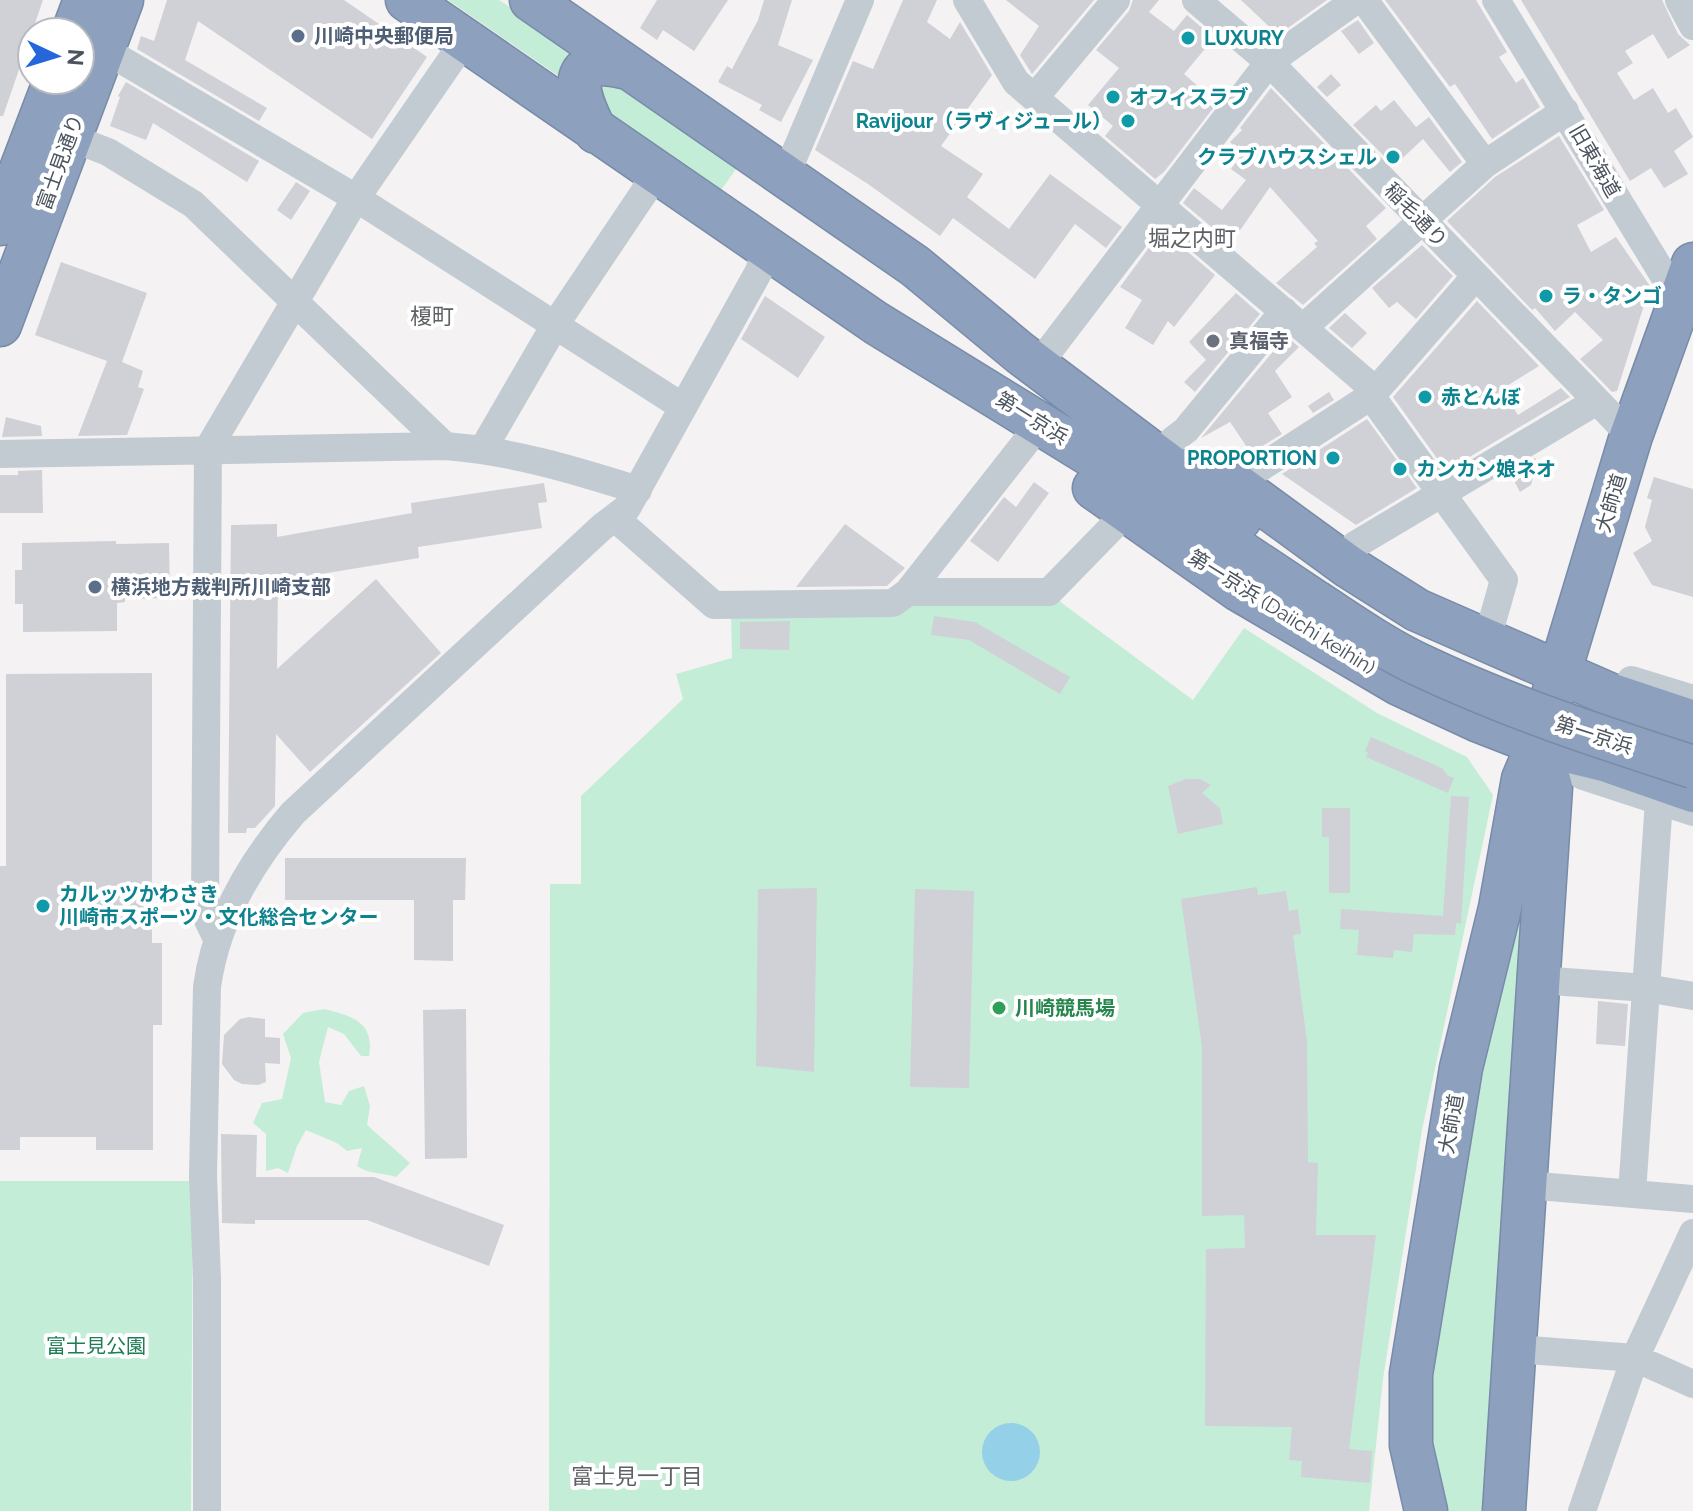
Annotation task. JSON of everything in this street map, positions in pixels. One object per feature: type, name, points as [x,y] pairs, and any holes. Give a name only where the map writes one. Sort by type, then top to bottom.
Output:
[{"type":"highway","name":"富士見通り","points":[[96,31],[122,0]]},
{"type":"highway","name":"第一京浜","points":[[407,0],[876,323],[1154,494],[1322,591],[1484,669],[1547,695],[1693,742]]},
{"type":"highway","name":"第一京浜","points":[[555,7],[627,68],[915,266],[1020,353],[1170,467],[1322,591],[1419,665],[1540,717],[1693,767]]},
{"type":"highway","points":[[596,132],[580,97],[577,85],[581,74],[598,63],[627,68]]},
{"type":"highway","name":"富士見通り","points":[[0,224],[49,96]]},
{"type":"highway","name":"富士見通り","points":[[0,325],[69,137],[77,96]]},
{"type":"highway","points":[[732,221],[765,208],[798,186]]},
{"type":"highway","points":[[767,246],[777,219],[797,197],[798,186]]},
{"type":"highway","points":[[915,266],[1026,328],[1173,440],[1349,567],[1417,610],[1486,643],[1609,694],[1693,722]]},
{"type":"highway","name":"大師道","points":[[1426,1511],[1411,1445],[1411,1374],[1461,1068],[1500,908],[1523,779],[1538,744],[1631,436],[1688,296]]},
{"type":"highway","name":"第一京浜 (Daiichi keihin)","points":[[876,323],[1026,442],[1239,590],[1317,638],[1399,684],[1479,721],[1538,744],[1604,760],[1676,796]]},
{"type":"highway","points":[[1504,1511],[1551,787],[1538,744]]},
{"type":"street","points":[[798,186],[860,0]]},
{"type":"street","points":[[967,0],[1016,82],[1160,203],[1373,393],[1439,493],[1504,580],[1486,643]]},
{"type":"street","points":[[1035,97],[1116,0]]},
{"type":"street","name":"稲毛通り","points":[[1196,0],[1269,62],[1631,436]]},
{"type":"street","points":[[1051,348],[1269,62],[1356,0]]},
{"type":"street","points":[[1364,0],[1485,164]]},
{"type":"street","name":"旧東海道","points":[[1496,0],[1565,111],[1688,296]]},
{"type":"street","points":[[1679,0],[1693,26]]},
{"type":"street","points":[[217,939],[205,904],[208,449],[356,198],[465,40]]},
{"type":"street","points":[[96,45],[356,198],[683,407]]},
{"type":"street","points":[[1173,440],[1294,320],[1423,221],[1485,164],[1565,111]]},
{"type":"street","points":[[69,137],[108,152],[193,204],[445,446]]},
{"type":"street","points":[[483,449],[555,325],[645,191],[652,171]]},
{"type":"street","points":[[207,1511],[207,1279],[203,1176],[207,987],[217,939],[248,873],[293,813],[602,527],[627,508],[759,271],[767,246]]},
{"type":"street","points":[[1235,484],[1373,393],[1475,277]]},
{"type":"street","points":[[1355,545],[1597,401]]},
{"type":"street","points":[[615,518],[714,605],[893,603],[908,592],[1026,442]]},
{"type":"street","points":[[0,454],[445,446],[483,449],[539,460],[638,490]]},
{"type":"street","points":[[908,592],[1049,592],[1128,511]]},
{"type":"street","points":[[1559,672],[1624,678],[1693,699]]},
{"type":"street","points":[[1676,796],[1693,812]]},
{"type":"street","points":[[1632,1193],[1646,988],[1676,796]]},
{"type":"street","points":[[1539,980],[1646,988],[1693,996]]},
{"type":"street","points":[[1526,1185],[1693,1199]]},
{"type":"street","points":[[1582,1511],[1635,1358],[1693,1233]]},
{"type":"street","points":[[1516,1349],[1635,1358],[1693,1384]]},
{"type":"green space","points":[[448,0],[499,0],[577,52],[557,75]]},
{"type":"green space","points":[[610,77],[739,165],[721,190],[598,106],[594,86]]},
{"type":"green space","name":"川崎競馬場","points":[[916,597],[1055,598],[1193,700],[1244,628],[1377,713],[1467,757],[1493,795],[1422,1130],[1383,1379],[1369,1511],[549,1511],[550,884],[581,884],[581,796],[683,699],[676,674],[732,658],[731,614]]},
{"type":"green space","points":[[1531,815],[1495,1511],[1437,1511],[1422,1377]]},
{"type":"green space","points":[[324,1009],[359,1022],[365,1028],[370,1045],[369,1056],[361,1056],[344,1034],[328,1027],[319,1062],[325,1102],[341,1105],[349,1091],[364,1086],[370,1106],[367,1125],[410,1163],[396,1177],[357,1166],[362,1148],[347,1151],[337,1143],[306,1130],[288,1173],[278,1168],[266,1171],[266,1134],[253,1123],[262,1103],[282,1099],[291,1058],[283,1034],[303,1013]]},
{"type":"green space","name":"富士見公園","points":[[0,1181],[193,1181],[191,1511],[0,1511]]},
{"type":"water","points":[[1011,1423],[1031,1432],[1040,1452],[1031,1472],[1011,1481],[991,1472],[982,1452],[991,1432]]},
{"type":"building","points":[[0,0],[43,0],[37,16],[16,16],[16,78],[3,116],[0,116]]},
{"type":"building","points":[[167,0],[344,0],[427,57],[372,139],[198,21],[185,60],[267,108],[259,121],[137,49],[141,36],[154,41]]},
{"type":"building","points":[[657,0],[728,0],[694,51],[663,30],[657,40],[640,28]]},
{"type":"building","points":[[764,0],[792,0],[778,45],[813,60],[781,122],[759,110],[762,105],[718,82],[727,66],[732,69],[758,20]]},
{"type":"building","points":[[903,0],[937,0],[927,22],[950,39],[960,22],[992,75],[941,146],[983,174],[967,197],[1009,229],[1050,174],[1122,227],[1106,248],[1075,224],[1035,279],[953,218],[940,236],[815,150],[853,61],[873,69]]},
{"type":"building","points":[[1006,0],[1094,0],[1032,74],[1020,55],[1039,26]]},
{"type":"building","points":[[1133,0],[1159,0],[1149,12],[1174,31],[1187,15],[1214,38],[1184,74],[1217,103],[1164,172],[1155,179],[1105,136],[1113,126],[1088,105],[1119,68],[1096,50],[1129,11]]},
{"type":"building","points":[[1241,0],[1327,0],[1278,35]]},
{"type":"building","points":[[1385,0],[1476,0],[1507,52],[1499,57],[1516,83],[1523,78],[1540,107],[1492,139],[1455,84],[1450,87]]},
{"type":"building","points":[[1521,0],[1662,0],[1678,34],[1690,45],[1668,59],[1653,34],[1625,51],[1633,63],[1617,73],[1634,100],[1653,88],[1668,113],[1676,108],[1693,137],[1674,151],[1688,174],[1664,188],[1651,168],[1630,181]]},
{"type":"building","points":[[1358,20],[1374,43],[1359,54],[1341,31]]},
{"type":"building","points":[[1331,74],[1341,85],[1327,97],[1317,87]]},
{"type":"building","points":[[126,82],[259,161],[247,182],[153,123],[146,140],[110,126],[118,96]]},
{"type":"building","points":[[1271,88],[1386,208],[1366,226],[1377,239],[1303,305],[1276,283],[1317,247],[1314,243],[1318,241],[1270,187],[1241,229],[1227,240],[1183,203],[1194,188],[1222,210],[1246,180],[1231,169],[1242,154],[1230,142]]},
{"type":"building","points":[[1394,100],[1416,127],[1429,117],[1462,162],[1450,172],[1423,139],[1394,166],[1353,125],[1376,105],[1381,111]]},
{"type":"building","points":[[1559,136],[1604,210],[1577,225],[1591,252],[1616,237],[1650,286],[1617,391],[1612,392],[1580,359],[1603,340],[1575,312],[1555,331],[1447,221],[1495,177]]},
{"type":"building","points":[[296,182],[310,191],[291,220],[277,210]]},
{"type":"building","points":[[1162,230],[1215,275],[1174,327],[1168,321],[1153,345],[1125,328],[1142,300],[1120,287]]},
{"type":"building","points":[[1422,245],[1453,276],[1416,319],[1397,302],[1389,308],[1372,288]]},
{"type":"building","points":[[61,262],[147,293],[122,362],[143,371],[138,387],[144,389],[127,435],[78,436],[107,361],[35,335]]},
{"type":"building","points":[[1236,293],[1260,314],[1195,392],[1184,382],[1206,360],[1189,342]]},
{"type":"building","points":[[765,296],[825,337],[798,378],[741,339]]},
{"type":"building","points":[[1477,301],[1539,366],[1502,389],[1518,415],[1561,388],[1570,397],[1446,471],[1393,397]]},
{"type":"building","points":[[1345,313],[1367,333],[1352,348],[1329,328]]},
{"type":"building","points":[[1286,336],[1299,347],[1275,371],[1292,397],[1268,413],[1282,434],[1251,453],[1230,422],[1201,438]]},
{"type":"building","points":[[1329,392],[1334,400],[1313,413],[1308,406]]},
{"type":"building","points":[[6,417],[41,426],[42,436],[2,437]]},
{"type":"building","points":[[1367,419],[1417,488],[1356,525],[1282,474]]},
{"type":"building","points":[[1535,458],[1537,461],[1531,485],[1520,492],[1510,473]]},
{"type":"building","points":[[42,470],[43,513],[0,513],[0,475]]},
{"type":"building","points":[[1654,477],[1693,489],[1693,597],[1652,585],[1633,553],[1652,541],[1645,527],[1652,500],[1647,498]]},
{"type":"building","points":[[1034,482],[1049,493],[998,562],[970,541],[1004,497],[1016,507]]},
{"type":"building","points":[[544,483],[547,502],[538,503],[542,528],[418,547],[419,558],[278,581],[277,669],[376,579],[441,653],[310,772],[276,734],[275,806],[255,828],[247,828],[246,833],[228,833],[231,525],[277,524],[277,537],[412,513],[411,503]]},
{"type":"building","points":[[845,524],[905,568],[887,586],[796,587]]},
{"type":"building","points":[[116,541],[116,544],[169,543],[170,598],[125,599],[125,602],[117,603],[117,631],[23,632],[23,604],[15,604],[15,570],[22,570],[22,543]]},
{"type":"building","points":[[934,616],[975,622],[1070,677],[1060,694],[969,640],[931,635]]},
{"type":"building","points":[[790,621],[789,650],[740,649],[740,622]]},
{"type":"building","points":[[152,673],[152,943],[162,943],[162,1025],[153,1025],[153,1150],[96,1150],[96,1137],[20,1137],[20,1150],[0,1150],[0,866],[6,866],[6,674]]},
{"type":"building","points":[[1371,737],[1442,768],[1454,778],[1448,793],[1366,757],[1368,753],[1365,751]]},
{"type":"building","points":[[1186,779],[1200,779],[1211,785],[1202,793],[1220,808],[1223,824],[1178,834],[1168,786]]},
{"type":"building","points":[[1451,796],[1469,797],[1461,924],[1456,923],[1455,935],[1414,934],[1412,952],[1394,950],[1393,958],[1357,955],[1359,930],[1340,929],[1341,909],[1443,916]]},
{"type":"building","points":[[1322,808],[1350,808],[1350,893],[1329,893],[1329,837],[1322,837]]},
{"type":"building","points":[[285,858],[466,858],[465,900],[453,900],[453,961],[414,960],[414,900],[285,900]]},
{"type":"building","points":[[1257,887],[1258,895],[1286,891],[1289,911],[1298,909],[1301,934],[1293,935],[1307,1042],[1308,1162],[1318,1163],[1316,1235],[1376,1235],[1349,1449],[1372,1451],[1370,1483],[1301,1477],[1302,1461],[1289,1460],[1292,1427],[1205,1426],[1206,1249],[1245,1248],[1244,1215],[1202,1216],[1202,1047],[1181,899]]},
{"type":"building","points":[[817,888],[814,1072],[756,1066],[758,889]]},
{"type":"building","points":[[915,889],[974,891],[969,1088],[910,1087]]},
{"type":"building","points":[[1598,1001],[1628,1004],[1625,1046],[1596,1044]]},
{"type":"building","points":[[466,1009],[467,1158],[425,1159],[423,1010]]},
{"type":"building","points":[[240,1019],[265,1019],[265,1037],[280,1038],[280,1064],[265,1063],[266,1082],[258,1085],[234,1080],[222,1064],[224,1035]]},
{"type":"building","points":[[221,1134],[257,1135],[256,1177],[374,1177],[504,1225],[489,1266],[367,1220],[222,1223]]},
{"type":"place","name":"川崎中央郵便局","points":[[298,36]]},
{"type":"place","name":"LUXURY","points":[[1188,38]]},
{"type":"place","name":"オフィスラブ","points":[[1113,97]]},
{"type":"place","name":"Ravijour（ラヴィジュール）","points":[[1128,121]]},
{"type":"place","name":"クラブハウスシェル","points":[[1393,157]]},
{"type":"place","name":"ラ・タンゴ","points":[[1546,296]]},
{"type":"place","name":"真福寺","points":[[1213,341]]},
{"type":"place","name":"赤とんぼ","points":[[1425,397]]},
{"type":"place","name":"PROPORTION","points":[[1333,458]]},
{"type":"place","name":"カンカン娘ネオ","points":[[1400,469]]},
{"type":"place","name":"横浜地方裁判所川崎支部","points":[[95,587]]},
{"type":"place","name":"カルッツかわさき 川崎市スポーツ・文化総合センター","points":[[43,906]]},
{"type":"place","name":"川崎競馬場","points":[[999,1008]]},
{"type":"district","name":"堀之内町","points":[[1192,238]]},
{"type":"district","name":"榎町","points":[[432,316]]},
{"type":"district","name":"富士見一丁目","points":[[637,1476]]}]
